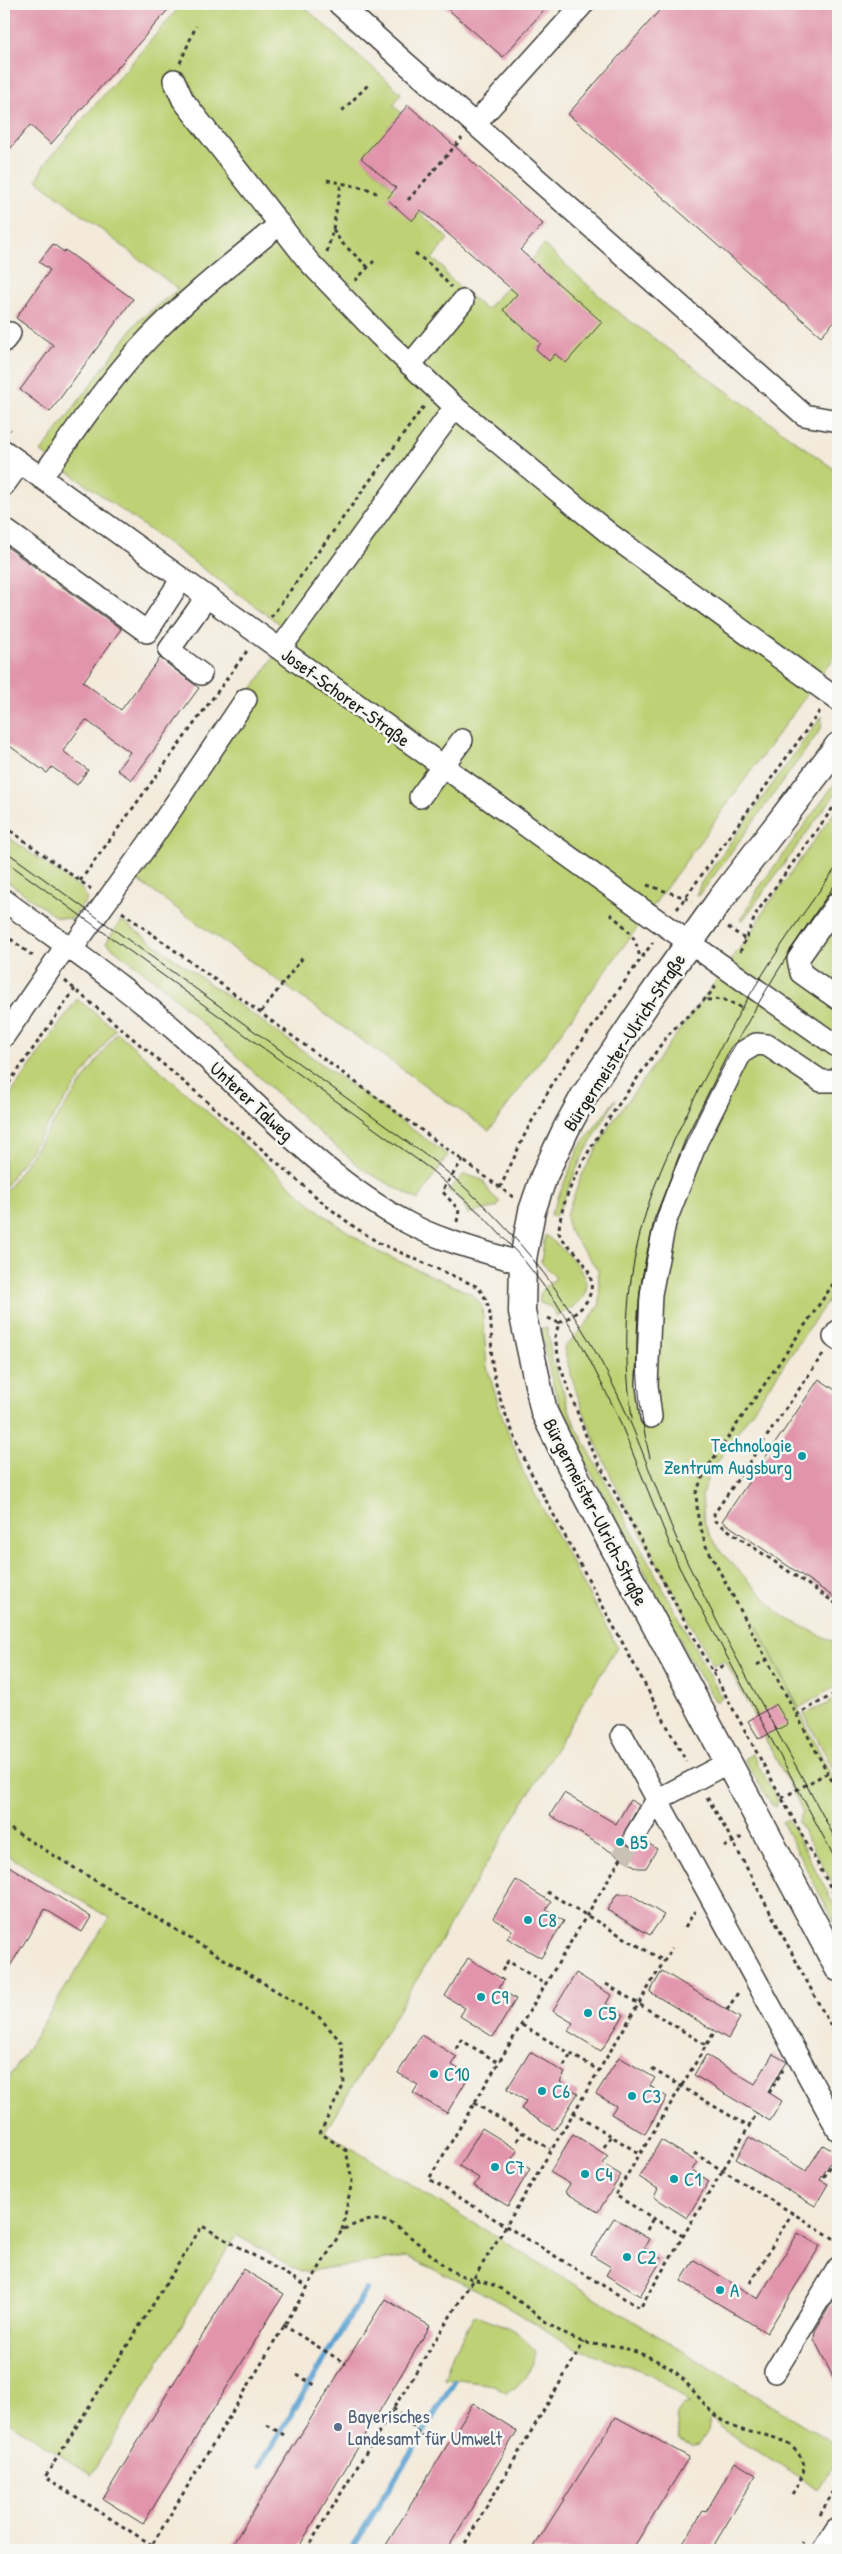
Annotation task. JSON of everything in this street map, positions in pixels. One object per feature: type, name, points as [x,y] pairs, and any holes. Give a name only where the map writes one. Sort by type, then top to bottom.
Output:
[{"type":"main road","name":"Bürgermeister-Ulrich-Straße","points":[[838,746],[689,943],[590,1088],[566,1129],[544,1176],[532,1211],[523,1264],[522,1312],[544,1412],[578,1482],[838,1968]]},
{"type":"main road","points":[[826,2550],[838,2530]]},
{"type":"street","points":[[339,4],[804,415],[838,421]]},
{"type":"street","points":[[475,124],[583,4]]},
{"type":"street","points":[[174,80],[183,100],[309,262],[410,365],[455,407],[611,535],[838,700]]},
{"type":"street","points":[[41,478],[108,386],[148,340],[190,299],[280,224]]},
{"type":"street","points":[[410,365],[462,301]]},
{"type":"street","points":[[280,649],[455,407]]},
{"type":"street","points":[[4,485],[12,457]]},
{"type":"street","name":"Josef-Schorer-Straße","points":[[12,457],[442,767],[727,970],[838,1046]]},
{"type":"street","points":[[4,529],[146,632],[181,580]]},
{"type":"street","points":[[201,674],[169,650],[206,598]]},
{"type":"street","points":[[4,1036],[50,970],[107,901],[246,699]]},
{"type":"street","points":[[420,797],[462,740]]},
{"type":"street","name":"Unterer Talweg","points":[[4,900],[183,1037],[300,1146],[364,1197],[410,1224],[523,1264]]},
{"type":"street","points":[[838,902],[798,959],[801,973],[838,999]]},
{"type":"street","points":[[651,1417],[647,1385],[651,1294],[665,1222],[697,1141],[741,1053],[756,1044],[767,1045],[821,1081],[835,1081],[838,1078]]},
{"type":"street","points":[[622,1735],[838,2130]]},
{"type":"street","points":[[636,1836],[657,1800],[729,1762]]},
{"type":"street","points":[[775,2372],[838,2268]]},
{"type":"path","points":[[174,80],[196,26]]},
{"type":"path","points":[[342,111],[368,85]]},
{"type":"path","points":[[408,200],[475,124]]},
{"type":"path","points":[[327,180],[368,189],[378,194]]},
{"type":"path","points":[[326,256],[341,182]]},
{"type":"path","points":[[333,229],[341,242],[368,267]]},
{"type":"path","points":[[415,253],[432,267],[462,301]]},
{"type":"path","points":[[353,284],[374,261]]},
{"type":"path","points":[[838,801],[757,912],[744,947],[706,1000],[670,1033],[616,1107],[581,1168],[562,1213],[559,1233],[588,1269],[592,1293],[586,1303],[574,1315],[559,1323],[555,1337],[560,1366],[591,1449],[838,1901]]},
{"type":"path","points":[[4,826],[463,1159],[500,1188]]},
{"type":"path","points":[[4,934],[75,989],[328,1207],[379,1243],[476,1286],[484,1293],[489,1314],[492,1365],[507,1418],[528,1467],[696,1780],[733,1842],[838,2040]]},
{"type":"path","points":[[261,1012],[304,956]]},
{"type":"path","points":[[4,1090],[75,989]]},
{"type":"path","points":[[448,1274],[459,1210],[442,1191],[463,1159]]},
{"type":"path","points":[[838,1277],[705,1471],[696,1493],[698,1518],[706,1546],[838,1792]]},
{"type":"path","points":[[837,1336],[714,1514],[715,1521],[838,1605]]},
{"type":"path","points":[[757,1665],[766,1660]]},
{"type":"path","points":[[713,1672],[722,1666],[724,1668]]},
{"type":"path","points":[[796,1715],[838,1692]]},
{"type":"path","points":[[782,1798],[827,1773]]},
{"type":"path","points":[[4,1825],[319,2017],[342,2043],[344,2084],[320,2132],[346,2150],[352,2181],[342,2230],[149,2550]]},
{"type":"path","points":[[622,1858],[429,2179],[640,2308],[757,2113]]},
{"type":"path","points":[[547,1892],[664,1962]]},
{"type":"path","points":[[306,2550],[506,2226],[572,2112],[672,1948]]},
{"type":"path","points":[[502,1971],[508,1961],[545,1984]]},
{"type":"path","points":[[606,1984],[706,2045]]},
{"type":"path","points":[[522,2025],[598,2070]]},
{"type":"path","points":[[683,2236],[615,2195],[714,2031]]},
{"type":"path","points":[[456,2049],[462,2040],[498,2063]]},
{"type":"path","points":[[564,2066],[571,2054]]},
{"type":"path","points":[[652,2069],[749,2127]]},
{"type":"path","points":[[474,2103],[550,2149]]},
{"type":"path","points":[[572,2112],[640,2154]]},
{"type":"path","points":[[517,2141],[522,2132]]},
{"type":"path","points":[[604,2147],[611,2136]]},
{"type":"path","points":[[694,2153],[838,2240]]},
{"type":"path","points":[[824,2177],[838,2154]]},
{"type":"path","points":[[750,2283],[792,2213]]},
{"type":"path","points":[[647,2230],[653,2218]]},
{"type":"path","points":[[342,2230],[362,2221],[385,2221],[398,2227],[422,2249],[452,2271],[472,2280],[499,2288],[530,2308],[556,2330],[584,2342],[621,2348],[664,2364],[683,2378],[720,2419],[739,2430],[781,2439],[792,2447],[804,2464],[804,2473],[791,2496]]},
{"type":"path","points":[[152,2545],[45,2477],[202,2226],[307,2286]]},
{"type":"path","points":[[283,2325],[346,2364]]},
{"type":"path","points":[[461,2550],[584,2342]]},
{"type":"path","points":[[297,2374],[315,2385]]},
{"type":"path","points":[[393,2408],[428,2441]]},
{"type":"path","points":[[266,2425],[284,2435]]},
{"type":"green space","points":[[182,4],[301,4],[401,93],[394,105],[401,113],[362,158],[448,239],[432,259],[443,267],[447,276],[486,310],[544,245],[615,310],[838,472],[838,652],[489,1131],[127,873],[291,632],[41,452],[137,322],[178,289],[37,180],[45,163]]},
{"type":"green space","points":[[822,716],[821,729],[699,896],[696,895],[701,883]]},
{"type":"green space","points":[[838,779],[838,790],[743,920],[741,919],[758,889]]},
{"type":"green space","points":[[838,807],[838,1286],[709,1474],[702,1495],[704,1521],[709,1534],[721,1552],[782,1616],[838,1644],[838,1685],[799,1708],[757,1626],[838,1789],[838,1893],[798,1822],[803,1812],[725,1660],[713,1665],[628,1510],[591,1430],[576,1390],[564,1348],[586,1324],[600,1304],[598,1270],[569,1231],[566,1216],[582,1175],[610,1125],[753,930],[765,909]]},
{"type":"green space","points":[[4,834],[83,890],[87,900],[71,919],[56,917],[4,879]]},
{"type":"green space","points":[[121,920],[448,1155],[418,1200],[365,1171],[307,1122],[160,984],[106,943]]},
{"type":"green space","points":[[77,999],[115,1029],[4,1188],[4,1104]]},
{"type":"green space","points":[[117,1032],[324,1215],[374,1250],[472,1294],[482,1306],[487,1367],[503,1419],[524,1474],[617,1647],[325,2132],[838,2446],[838,2457],[818,2489],[748,2446],[711,2419],[708,2429],[698,2445],[692,2446],[680,2440],[676,2416],[683,2405],[690,2403],[651,2374],[573,2347],[493,2298],[408,2257],[301,2272],[236,2235],[91,2475],[4,2419],[4,2086],[109,1918],[4,1853],[4,1194]]},
{"type":"green space","points":[[616,1099],[581,1159],[558,1212],[554,1217],[550,1216],[579,1148]]},
{"type":"green space","points":[[464,1174],[483,1180],[491,1194],[500,1202],[497,1207],[468,1214],[461,1199],[448,1191]]},
{"type":"green space","points":[[545,1235],[572,1259],[586,1283],[586,1291],[581,1299],[557,1317],[551,1307],[540,1303],[540,1292],[556,1278],[541,1262]]},
{"type":"green space","points":[[541,1328],[547,1328],[552,1359],[574,1423],[722,1698],[716,1702],[682,1646],[681,1639],[582,1456],[581,1448],[568,1425],[555,1389]]},
{"type":"green space","points":[[838,1696],[838,1778],[804,1714],[830,1703],[829,1701]]},
{"type":"green space","points":[[752,1754],[778,1800],[776,1807],[771,1804],[744,1759]]},
{"type":"green space","points":[[788,1819],[838,1912],[838,1929],[782,1822]]},
{"type":"green space","points":[[475,2315],[501,2324],[516,2332],[523,2337],[535,2352],[526,2376],[513,2389],[506,2392],[494,2385],[444,2378],[453,2353]]},
{"type":"building","points":[[4,4],[173,4],[51,144],[30,125],[4,156]]},
{"type":"building","points":[[442,4],[549,4],[503,57]]},
{"type":"building","points":[[665,4],[838,4],[838,317],[821,336],[568,114]]},
{"type":"building","points":[[408,105],[543,224],[520,250],[602,322],[566,363],[555,354],[549,361],[536,349],[541,343],[503,310],[517,294],[421,210],[412,221],[387,199],[396,188],[361,158]]},
{"type":"building","points":[[53,244],[64,252],[65,250],[133,299],[50,412],[20,390],[53,345],[16,318],[50,270],[39,262]]},
{"type":"building","points":[[7,547],[121,629],[83,682],[121,710],[160,658],[199,688],[132,780],[117,770],[130,752],[86,720],[63,751],[88,770],[77,785],[52,767],[47,773],[4,742],[4,551]]},
{"type":"building","name":"Technologie Zentrum Augsburg","points":[[819,1379],[838,1392],[838,1600],[722,1521]]},
{"type":"building","points":[[776,1704],[788,1724],[759,1739],[748,1721]]},
{"type":"building","name":"B5","points":[[564,1793],[616,1824],[630,1800],[639,1805],[623,1836],[629,1847],[641,1847],[646,1842],[657,1849],[646,1868],[638,1868],[550,1815]]},
{"type":"building","points":[[4,1863],[91,1917],[82,1932],[45,1909],[4,1976]]},
{"type":"building","name":"C8","points":[[516,1880],[551,1902],[546,1910],[564,1921],[541,1958],[507,1938],[512,1930],[493,1918]]},
{"type":"building","points":[[617,1894],[630,1894],[664,1915],[650,1935],[607,1910]]},
{"type":"building","name":"C9","points":[[468,1958],[504,1980],[499,1988],[516,1999],[493,2037],[460,2016],[465,2008],[445,1996]]},
{"type":"building","points":[[662,1971],[740,2018],[728,2039],[650,1992]]},
{"type":"building","name":"C5","points":[[576,1973],[611,1995],[606,2004],[624,2015],[601,2051],[568,2031],[573,2023],[553,2011]]},
{"type":"building","name":"C10","points":[[421,2035],[457,2057],[452,2065],[469,2076],[447,2113],[413,2093],[418,2085],[398,2073]]},
{"type":"building","name":"C6","points":[[530,2052],[565,2073],[560,2082],[578,2093],[555,2130],[521,2109],[526,2101],[507,2089]]},
{"type":"building","points":[[773,2054],[787,2062],[768,2092],[782,2101],[770,2121],[694,2075],[706,2055],[755,2084]]},
{"type":"building","name":"C3","points":[[619,2057],[655,2078],[650,2086],[667,2097],[645,2134],[611,2114],[616,2106],[596,2094]]},
{"type":"building","name":"C7","points":[[482,2128],[518,2150],[512,2158],[530,2169],[508,2206],[474,2186],[479,2178],[459,2166]]},
{"type":"building","name":"C4","points":[[573,2134],[608,2156],[603,2164],[621,2175],[598,2212],[565,2192],[570,2184],[550,2172]]},
{"type":"building","points":[[749,2137],[806,2171],[823,2145],[836,2153],[820,2180],[828,2184],[815,2206],[736,2159]]},
{"type":"building","name":"C1","points":[[661,2140],[697,2162],[692,2170],[709,2181],[687,2218],[654,2197],[658,2189],[639,2177]]},
{"type":"building","name":"C2","points":[[614,2218],[649,2239],[644,2248],[662,2259],[640,2296],[606,2275],[611,2267],[591,2255]]},
{"type":"building","name":"A","points":[[798,2233],[820,2246],[767,2333],[681,2281],[694,2260],[758,2299]]},
{"type":"building","points":[[243,2269],[284,2294],[143,2524],[103,2499]]},
{"type":"building","points":[[838,2292],[838,2387],[814,2339],[815,2331]]},
{"type":"building","name":"Bayerisches Landesamt für Umwelt","points":[[385,2299],[430,2326],[297,2550],[229,2550]]},
{"type":"building","name":"Bayerisches Landesamt für Umwelt","points":[[473,2403],[517,2431],[447,2550],[383,2550]]},
{"type":"building","points":[[616,2417],[689,2457],[632,2550],[532,2550]]},
{"type":"building","points":[[735,2462],[756,2475],[711,2550],[679,2550],[703,2511],[706,2512]]},
{"type":"waterway","points":[[260,2466],[366,2290]]},
{"type":"waterway","points":[[351,2550],[454,2382]]},
{"type":"tunnel","points":[[621,1858],[635,1836]]},
{"type":"tram line","points":[[4,850],[435,1162],[493,1215],[520,1244],[567,1305],[607,1372],[624,1408],[688,1564],[724,1635],[838,1844]]},
{"type":"tram line","points":[[4,860],[430,1169],[482,1215],[523,1259],[556,1302],[582,1345],[616,1412],[679,1567],[838,1864]]},
{"type":"tram line","points":[[632,1418],[627,1370],[627,1321],[636,1249],[647,1207],[668,1153],[739,1013],[784,942],[838,865]]},
{"type":"tram line","points":[[650,1458],[640,1402],[637,1343],[638,1314],[646,1257],[659,1210],[689,1136],[743,1030],[804,929],[838,880]]},
{"type":"place","name":"Technologie Zentrum Augsburg","points":[[802,1456]]},
{"type":"place","name":"B5","points":[[620,1842]]},
{"type":"place","name":"C8","points":[[528,1920]]},
{"type":"place","name":"C9","points":[[481,1997]]},
{"type":"place","name":"C5","points":[[588,2013]]},
{"type":"place","name":"C10","points":[[434,2074]]},
{"type":"place","name":"C6","points":[[542,2091]]},
{"type":"place","name":"C3","points":[[632,2096]]},
{"type":"place","name":"C7","points":[[495,2167]]},
{"type":"place","name":"C4","points":[[585,2174]]},
{"type":"place","name":"C1","points":[[674,2179]]},
{"type":"place","name":"C2","points":[[627,2257]]},
{"type":"place","name":"A","points":[[720,2290]]},
{"type":"place","name":"Bayerisches Landesamt für Umwelt","points":[[338,2427]]}]
